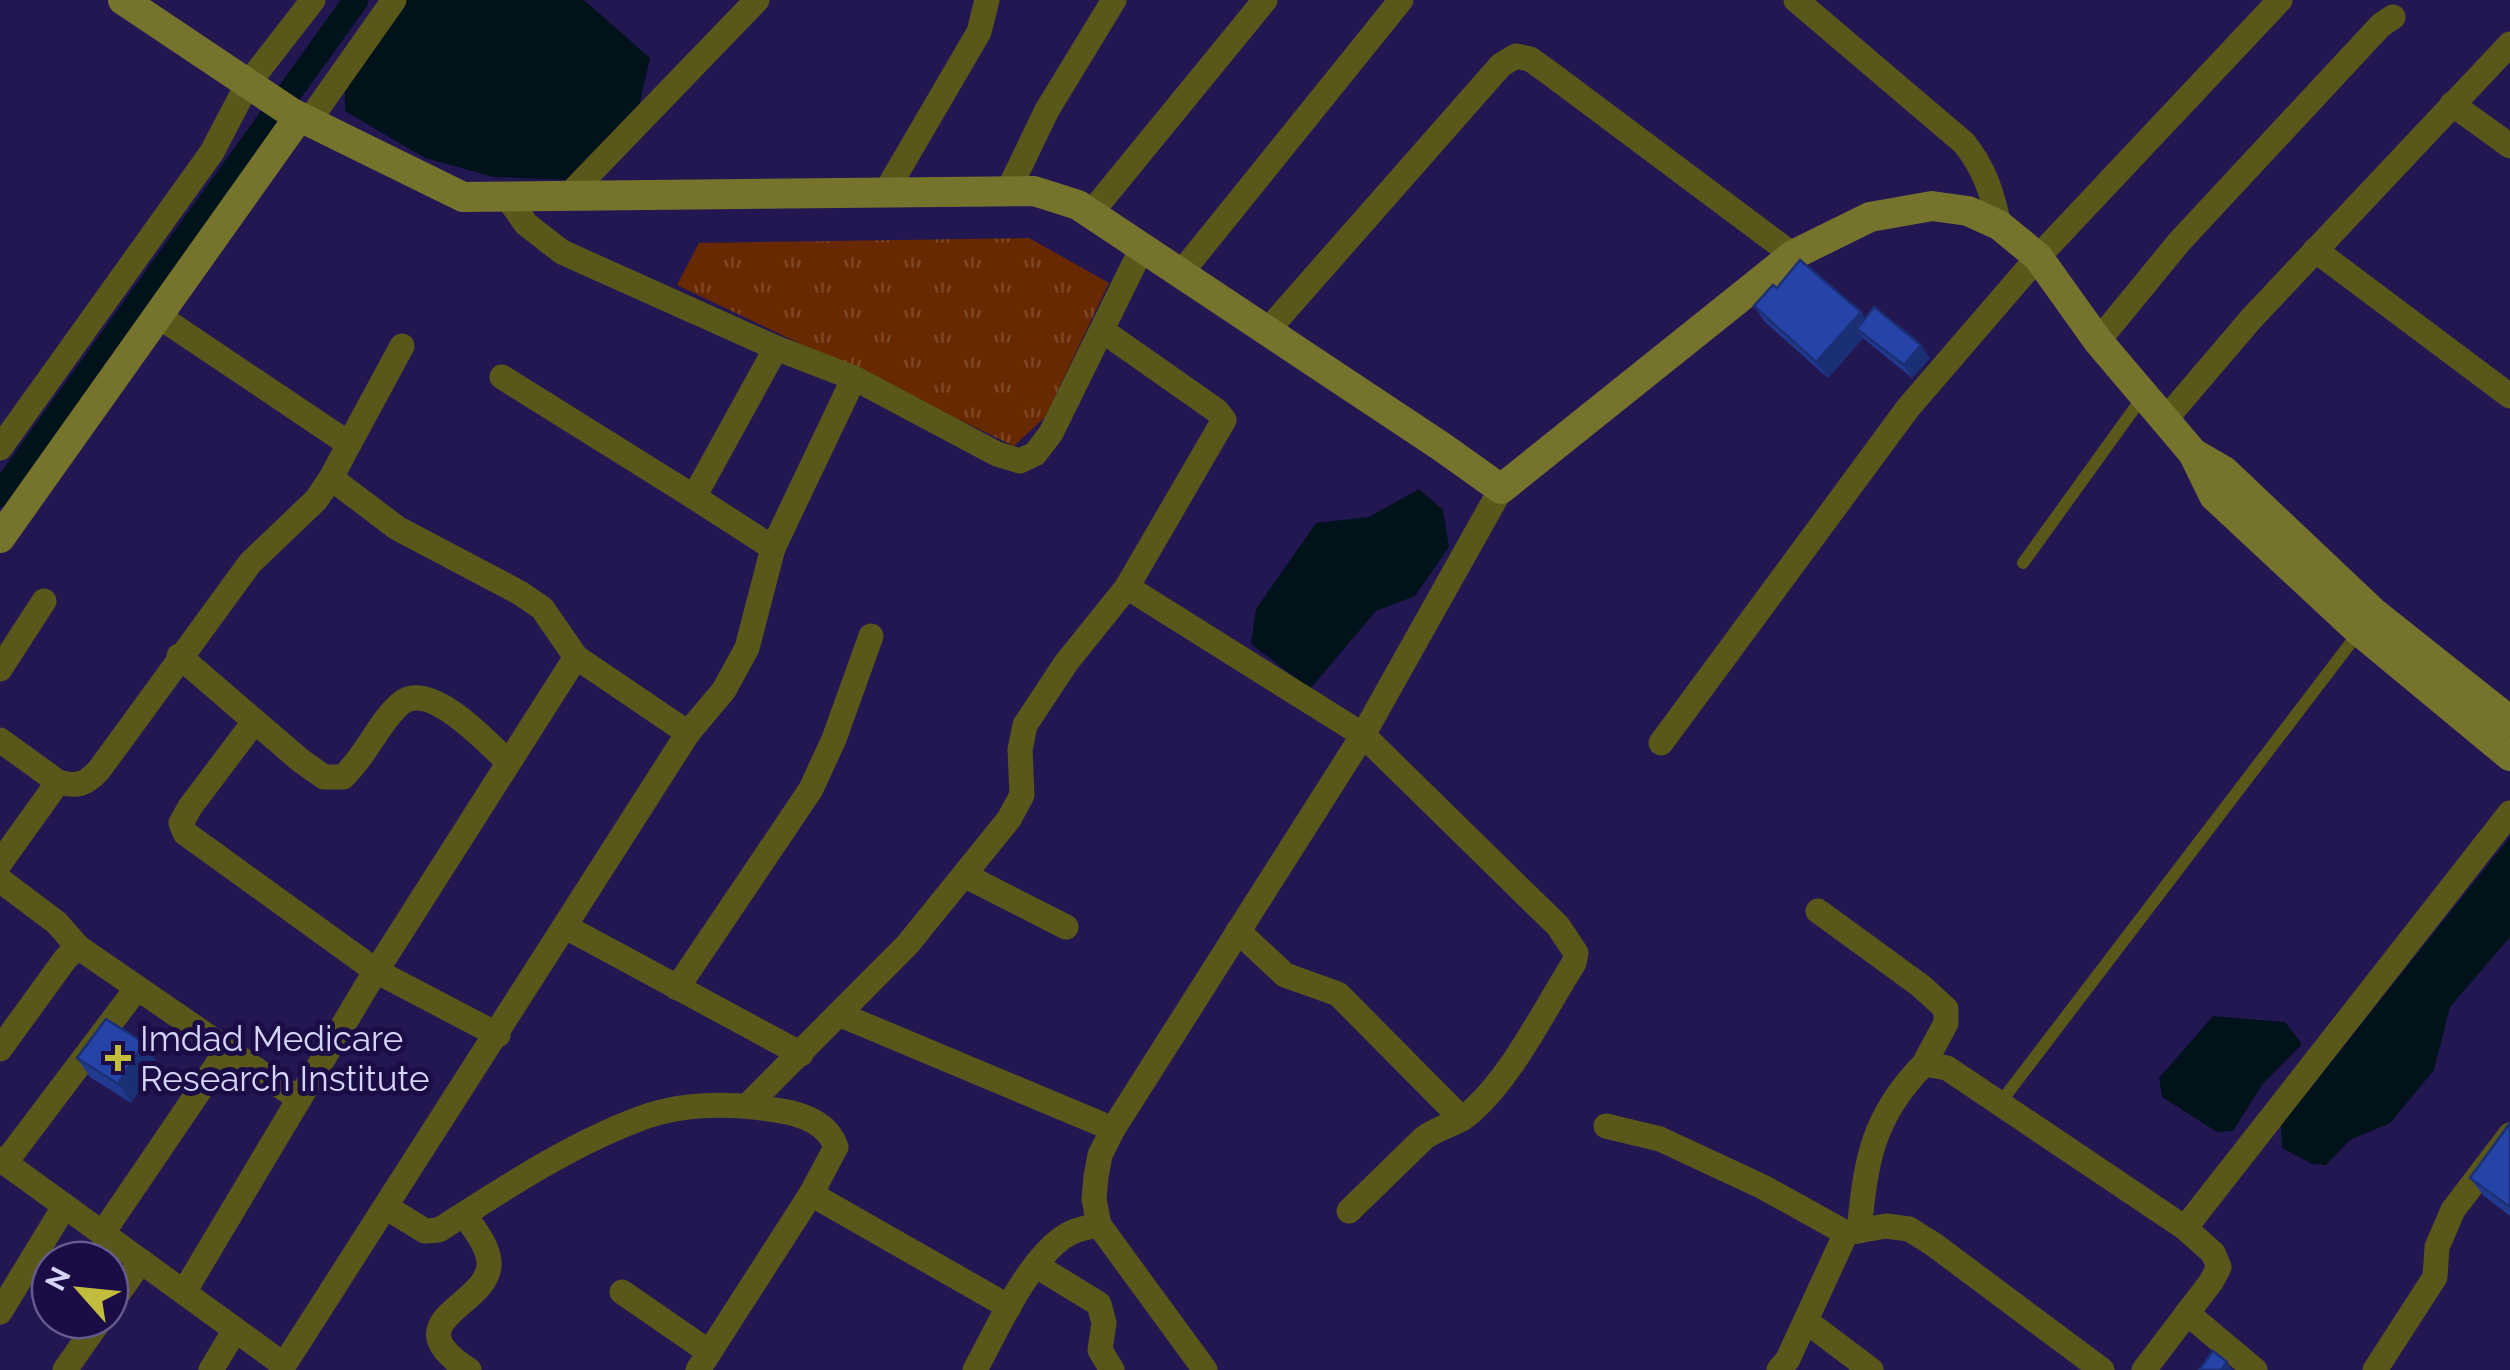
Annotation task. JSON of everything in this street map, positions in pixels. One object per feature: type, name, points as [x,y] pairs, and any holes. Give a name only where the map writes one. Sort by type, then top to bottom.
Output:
[{"type":"main road","points":[[122,0],[300,117],[463,197],[1034,191],[1078,205],[1501,489],[1793,255],[1870,217],[1932,206],[1968,210],[1999,226],[2038,257],[2098,341],[2193,453],[2214,496],[2359,631],[2510,756]]},
{"type":"main road","points":[[0,538],[300,117]]},
{"type":"main road","points":[[2193,453],[2224,470],[2373,612],[2508,713]]},
{"type":"street","points":[[0,448],[9,416],[212,152],[250,87],[313,0]]},
{"type":"street","points":[[300,117],[394,0]]},
{"type":"street","points":[[568,196],[749,8],[721,0]]},
{"type":"street","points":[[886,192],[979,32],[987,0]]},
{"type":"street","points":[[1008,191],[1047,110],[1114,0]]},
{"type":"street","points":[[1091,213],[1265,0]]},
{"type":"street","points":[[1181,273],[1402,0]]},
{"type":"street","points":[[1796,0],[1964,143],[1980,162],[1990,184],[1999,226]]},
{"type":"street","points":[[1661,743],[1908,408],[2038,257],[2280,0]]},
{"type":"street","points":[[2098,341],[2180,241],[2381,25],[2393,17]]},
{"type":"street","points":[[2164,421],[2315,250],[2510,44]]},
{"type":"street","points":[[1267,331],[1501,66],[1516,56],[1530,59],[1551,74],[1793,255]]},
{"type":"street","points":[[2452,104],[2510,146]]},
{"type":"street","points":[[507,197],[526,224],[562,252],[776,348],[854,378],[997,454],[1020,461],[1035,454],[1051,433],[1142,248]]},
{"type":"street","points":[[2315,250],[2510,396]]},
{"type":"street","points":[[157,314],[349,444]]},
{"type":"street","points":[[747,1106],[908,944],[1010,819],[1022,795],[1020,750],[1024,726],[1066,663],[1127,588],[1224,420],[1217,411],[1103,331]]},
{"type":"street","points":[[0,740],[58,782],[74,786],[87,783],[250,563],[316,500],[402,346]]},
{"type":"street","points":[[694,497],[776,348]]},
{"type":"street","points":[[502,377],[773,548]]},
{"type":"street","points":[[138,988],[3,1161],[284,1364],[688,733],[724,690],[747,648],[773,548],[854,378]]},
{"type":"street","points":[[330,478],[408,535],[542,608],[576,657],[688,733]]},
{"type":"street","points":[[1205,1370],[1099,1225],[1094,1199],[1100,1155],[1362,735],[1501,489]]},
{"type":"street","points":[[1127,588],[1362,735],[1550,918],[1576,954],[1574,964],[1488,1094],[1462,1119],[1435,1130],[1349,1211]]},
{"type":"street","points":[[0,669],[44,602]]},
{"type":"street","points":[[676,988],[817,777],[870,636]]},
{"type":"street","points":[[179,656],[254,722],[324,776],[343,777],[357,764],[400,703],[413,697],[435,702],[453,713],[508,762]]},
{"type":"street","points":[[184,1292],[376,971],[576,657]]},
{"type":"street","points":[[254,722],[190,807],[182,823],[185,834],[376,971],[498,1035]]},
{"type":"street","points":[[0,863],[58,782]]},
{"type":"street","points":[[2185,1228],[2510,813]]},
{"type":"street","points":[[966,876],[1066,927]]},
{"type":"street","points":[[0,880],[57,923],[78,947],[299,1099]]},
{"type":"street","points":[[1779,1370],[1853,1232],[1869,1149],[1894,1100],[1924,1064],[1946,1023],[1946,1010],[1930,993],[1818,912]]},
{"type":"street","points":[[566,927],[801,1054]]},
{"type":"street","points":[[1238,932],[1286,976],[1338,994],[1462,1119]]},
{"type":"street","points":[[0,1049],[78,947]]},
{"type":"street","points":[[841,1014],[1113,1129]]},
{"type":"street","points":[[102,1234],[227,1050]]},
{"type":"street","points":[[1924,1064],[1947,1068],[2185,1228],[2213,1253],[2219,1266],[2144,1370]]},
{"type":"street","points":[[386,1207],[425,1231],[438,1230],[556,1160],[641,1117],[681,1108],[747,1106],[801,1114],[832,1136],[836,1147],[811,1194],[704,1361],[622,1292]]},
{"type":"street","points":[[1606,1126],[1660,1139],[1853,1232],[1886,1226],[1908,1229],[2102,1370]]},
{"type":"street","points":[[2375,1370],[2435,1277],[2437,1246],[2454,1210],[2510,1136]]},
{"type":"street","points":[[811,1194],[1009,1308]]},
{"type":"street","points":[[0,1312],[64,1207]]},
{"type":"street","points":[[464,1214],[489,1262],[486,1276],[440,1325],[438,1339],[447,1354],[470,1370]]},
{"type":"street","points":[[975,1370],[1037,1266],[1061,1238],[1077,1229],[1099,1225]]},
{"type":"street","points":[[130,1277],[141,1261]]},
{"type":"street","points":[[1037,1266],[1099,1304],[1104,1322],[1100,1350],[1112,1370]]},
{"type":"street","points":[[2187,1313],[2255,1370]]},
{"type":"street","points":[[1806,1321],[1871,1370]]},
{"type":"street","points":[[211,1370],[234,1330]]},
{"type":"street","points":[[65,1370],[86,1340]]},
{"type":"lane","points":[[2022,563],[2144,395]]},
{"type":"lane","points":[[2000,1104],[2359,631]]},
{"type":"green space","points":[[1029,238],[1109,283],[1045,417],[1014,446],[677,285],[699,243]]},
{"type":"water","points":[[406,0],[584,0],[650,58],[639,107],[571,180],[494,177],[425,158],[345,111],[345,85]]},
{"type":"water","points":[[1419,489],[1443,510],[1449,547],[1415,596],[1376,611],[1310,689],[1251,644],[1256,609],[1316,523],[1369,517]]},
{"type":"water","points":[[2510,837],[2510,937],[2450,1007],[2434,1070],[2390,1123],[2350,1140],[2326,1165],[2312,1164],[2282,1148],[2281,1125]]},
{"type":"water","points":[[2213,1016],[2285,1022],[2302,1044],[2262,1085],[2233,1131],[2217,1132],[2162,1097],[2159,1078]]},
{"type":"building","points":[[1800,260],[1861,312],[1816,362],[1754,306],[1773,285],[1777,288]]},
{"type":"building","points":[[1874,307],[1921,345],[1904,365],[1857,329]]},
{"type":"building","points":[[106,1019],[144,1043],[118,1084],[77,1058]]},
{"type":"building","points":[[2510,1123],[2510,1207],[2470,1178]]},
{"type":"building","points":[[2213,1351],[2227,1362],[2221,1370],[2199,1370]]},
{"type":"waterway","points":[[0,495],[356,0]]},
{"type":"place","name":"Imdad Medicare Research Institute","points":[[118,1058]]}]
